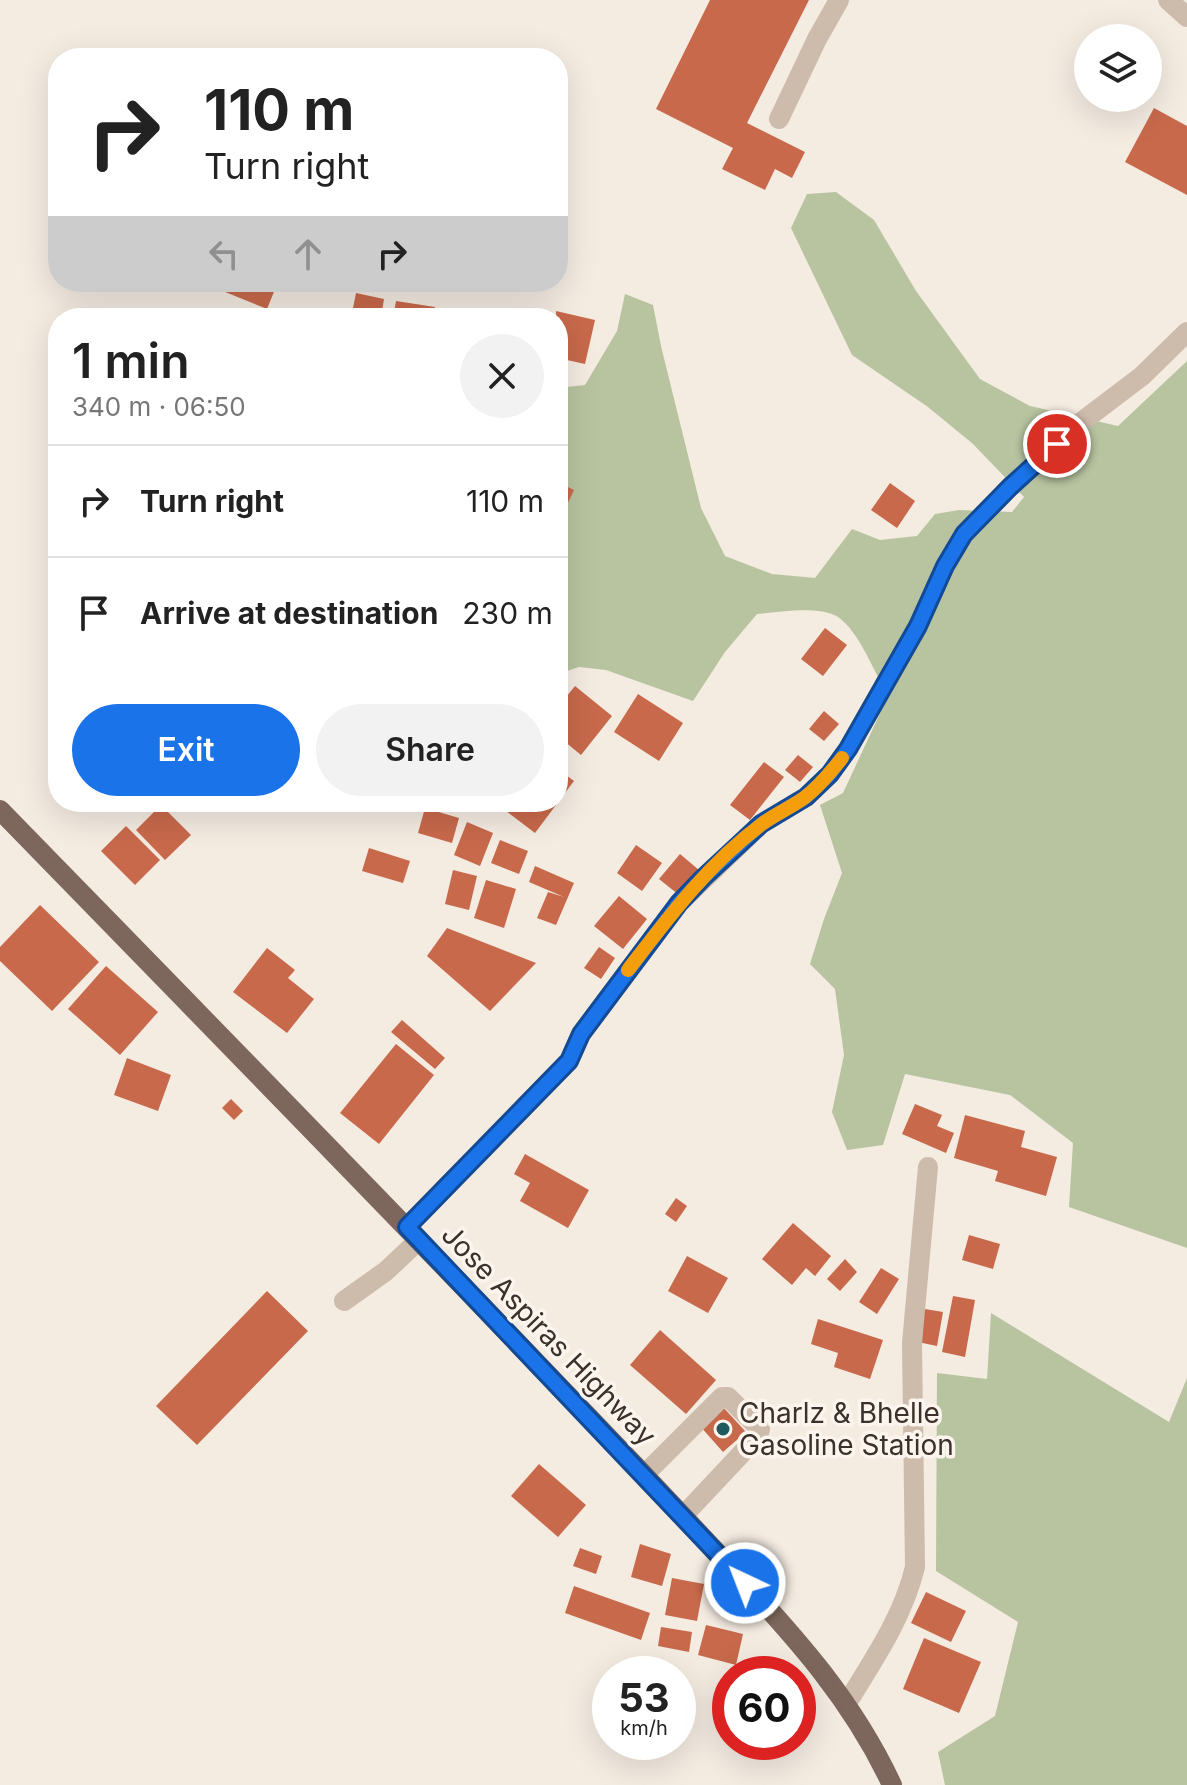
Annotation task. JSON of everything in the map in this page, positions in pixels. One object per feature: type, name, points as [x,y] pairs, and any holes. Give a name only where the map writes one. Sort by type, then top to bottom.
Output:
[{"type":"main road","name":"Jose Aspiras Highway","points":[[0,810],[413,1234],[802,1645],[847,1703],[877,1751],[892,1785]]},
{"type":"street","points":[[779,119],[839,0]]},
{"type":"street","points":[[1168,0],[1187,17]]},
{"type":"street","points":[[344,1301],[386,1271],[413,1234],[569,1061],[581,1034],[679,903],[761,824],[806,797],[830,774],[848,749],[918,626],[945,566],[964,534],[1021,476],[1080,423],[1142,376],[1187,332]]},
{"type":"street","points":[[847,1703],[896,1620],[909,1591],[915,1567],[912,1343],[928,1167]]},
{"type":"street","points":[[644,1475],[722,1397],[728,1397],[760,1429],[758,1436],[683,1516]]},
{"type":"green space","points":[[836,192],[874,220],[916,291],[980,379],[1030,406],[1118,426],[1187,361],[1187,1248],[1069,1207],[1073,1143],[1010,1095],[905,1074],[883,1145],[847,1150],[832,1112],[844,1055],[835,989],[810,964],[842,873],[820,805],[843,793],[888,696],[860,642],[846,624],[838,617],[821,611],[757,614],[725,652],[693,701],[606,670],[579,667],[568,671],[568,387],[585,385],[617,331],[625,294],[653,305],[701,508],[725,556],[772,574],[815,578],[852,529],[880,540],[917,536],[935,514],[959,510],[1012,512],[1024,497],[973,444],[928,407],[852,355],[791,228],[807,194]]},
{"type":"green space","points":[[991,1313],[1169,1422],[1187,1378],[1187,1785],[945,1785],[938,1752],[995,1716],[1018,1622],[936,1571],[937,1373],[987,1379]]},
{"type":"building","points":[[710,0],[809,0],[747,123],[805,152],[792,178],[775,169],[765,190],[722,169],[733,148],[656,109]]},
{"type":"building","points":[[1152,112],[1161,112],[1187,126],[1187,195],[1125,162]]},
{"type":"building","points":[[225,292],[274,292],[267,308]]},
{"type":"building","points":[[356,293],[384,299],[383,308],[353,308]]},
{"type":"building","points":[[396,301],[435,307],[435,308],[395,308]]},
{"type":"building","points":[[568,314],[595,320],[585,364],[568,360]]},
{"type":"building","points":[[890,483],[915,501],[897,528],[871,510]]},
{"type":"building","points":[[568,487],[574,490],[568,503]]},
{"type":"building","points":[[825,628],[847,645],[823,676],[801,659]]},
{"type":"building","points":[[575,686],[612,716],[581,755],[568,744],[568,695]]},
{"type":"building","points":[[638,694],[683,723],[659,761],[614,732]]},
{"type":"building","points":[[824,711],[839,724],[824,741],[809,729]]},
{"type":"building","points":[[798,755],[813,767],[800,782],[785,770]]},
{"type":"building","points":[[764,762],[784,777],[750,820],[730,805]]},
{"type":"building","points":[[154,812],[168,812],[191,835],[165,860],[136,830]]},
{"type":"building","points":[[424,812],[439,812],[459,818],[452,843],[418,833]]},
{"type":"building","points":[[507,812],[551,812],[535,833]]},
{"type":"building","points":[[467,822],[493,833],[480,866],[454,855]]},
{"type":"building","points":[[126,826],[160,860],[135,885],[101,851]]},
{"type":"building","points":[[500,840],[528,851],[519,874],[491,863]]},
{"type":"building","points":[[636,845],[662,863],[642,891],[617,873]]},
{"type":"building","points":[[369,848],[410,861],[403,883],[362,871]]},
{"type":"building","points":[[680,854],[699,870],[679,895],[659,879]]},
{"type":"building","points":[[535,866],[574,883],[556,925],[537,918],[548,892],[564,897],[529,882]]},
{"type":"building","points":[[453,870],[477,876],[469,910],[445,904]]},
{"type":"building","points":[[486,880],[516,889],[504,928],[474,918]]},
{"type":"building","points":[[619,896],[647,919],[623,949],[594,926]]},
{"type":"building","points":[[40,905],[99,962],[52,1011],[0,961],[0,947]]},
{"type":"building","points":[[447,928],[536,963],[490,1011],[427,956]]},
{"type":"building","points":[[599,947],[615,958],[601,979],[584,968]]},
{"type":"building","points":[[267,948],[295,970],[288,978],[314,999],[287,1033],[233,992]]},
{"type":"building","points":[[106,966],[158,1012],[120,1055],[68,1009]]},
{"type":"building","points":[[402,1020],[445,1058],[435,1069],[391,1032]]},
{"type":"building","points":[[396,1044],[434,1075],[379,1144],[340,1113]]},
{"type":"building","points":[[127,1058],[171,1075],[158,1111],[114,1095]]},
{"type":"building","points":[[231,1099],[243,1111],[234,1120],[222,1108]]},
{"type":"building","points":[[915,1104],[942,1115],[937,1126],[954,1133],[946,1153],[902,1134]]},
{"type":"building","points":[[965,1115],[1025,1131],[1021,1147],[1057,1157],[1046,1196],[995,1181],[998,1171],[954,1158]]},
{"type":"building","points":[[525,1154],[589,1190],[568,1228],[520,1201],[530,1183],[514,1174]]},
{"type":"building","points":[[676,1198],[687,1206],[676,1222],[665,1214]]},
{"type":"building","points":[[793,1223],[831,1256],[815,1276],[806,1268],[792,1285],[762,1259]]},
{"type":"building","points":[[969,1235],[1000,1244],[993,1269],[962,1260]]},
{"type":"building","points":[[687,1256],[728,1278],[708,1313],[668,1291]]},
{"type":"building","points":[[845,1259],[857,1272],[840,1291],[827,1279]]},
{"type":"building","points":[[881,1268],[899,1279],[877,1314],[859,1302]]},
{"type":"building","points":[[267,1291],[308,1331],[197,1445],[156,1406]]},
{"type":"building","points":[[953,1296],[975,1300],[965,1357],[942,1352]]},
{"type":"building","points":[[919,1308],[943,1312],[937,1346],[913,1341]]},
{"type":"building","points":[[818,1319],[883,1340],[870,1379],[834,1367],[838,1353],[811,1344]]},
{"type":"building","points":[[660,1330],[716,1380],[686,1414],[630,1365]]},
{"type":"building","name":"Charlz & Bhelle Gasoline Station","points":[[722,1406],[746,1432],[723,1452],[700,1426]]},
{"type":"building","points":[[539,1464],[586,1505],[558,1537],[511,1496]]},
{"type":"building","points":[[640,1544],[671,1554],[662,1586],[631,1577]]},
{"type":"building","points":[[580,1548],[602,1556],[596,1574],[573,1566]]},
{"type":"building","points":[[672,1578],[704,1584],[697,1621],[665,1615]]},
{"type":"building","points":[[574,1586],[650,1613],[641,1640],[565,1613]]},
{"type":"building","points":[[926,1592],[966,1611],[951,1642],[911,1623]]},
{"type":"building","points":[[706,1625],[743,1634],[738,1656],[712,1656],[712,1659],[698,1655]]},
{"type":"building","points":[[661,1627],[692,1632],[689,1652],[658,1646]]},
{"type":"building","points":[[924,1638],[981,1662],[959,1713],[903,1689]]},
{"type":"slow traffic","points":[[628,970],[679,903],[703,878],[761,824],[806,797],[842,758]]},
{"type":"place","name":"Charlz & Bhelle Gasoline Station","points":[[723,1429]]},
{"type":"route","points":[[745,1583],[407,1227],[569,1061],[581,1034],[679,903],[761,824],[806,797],[830,774],[848,749],[918,626],[945,566],[964,534],[1057,444]]}]
